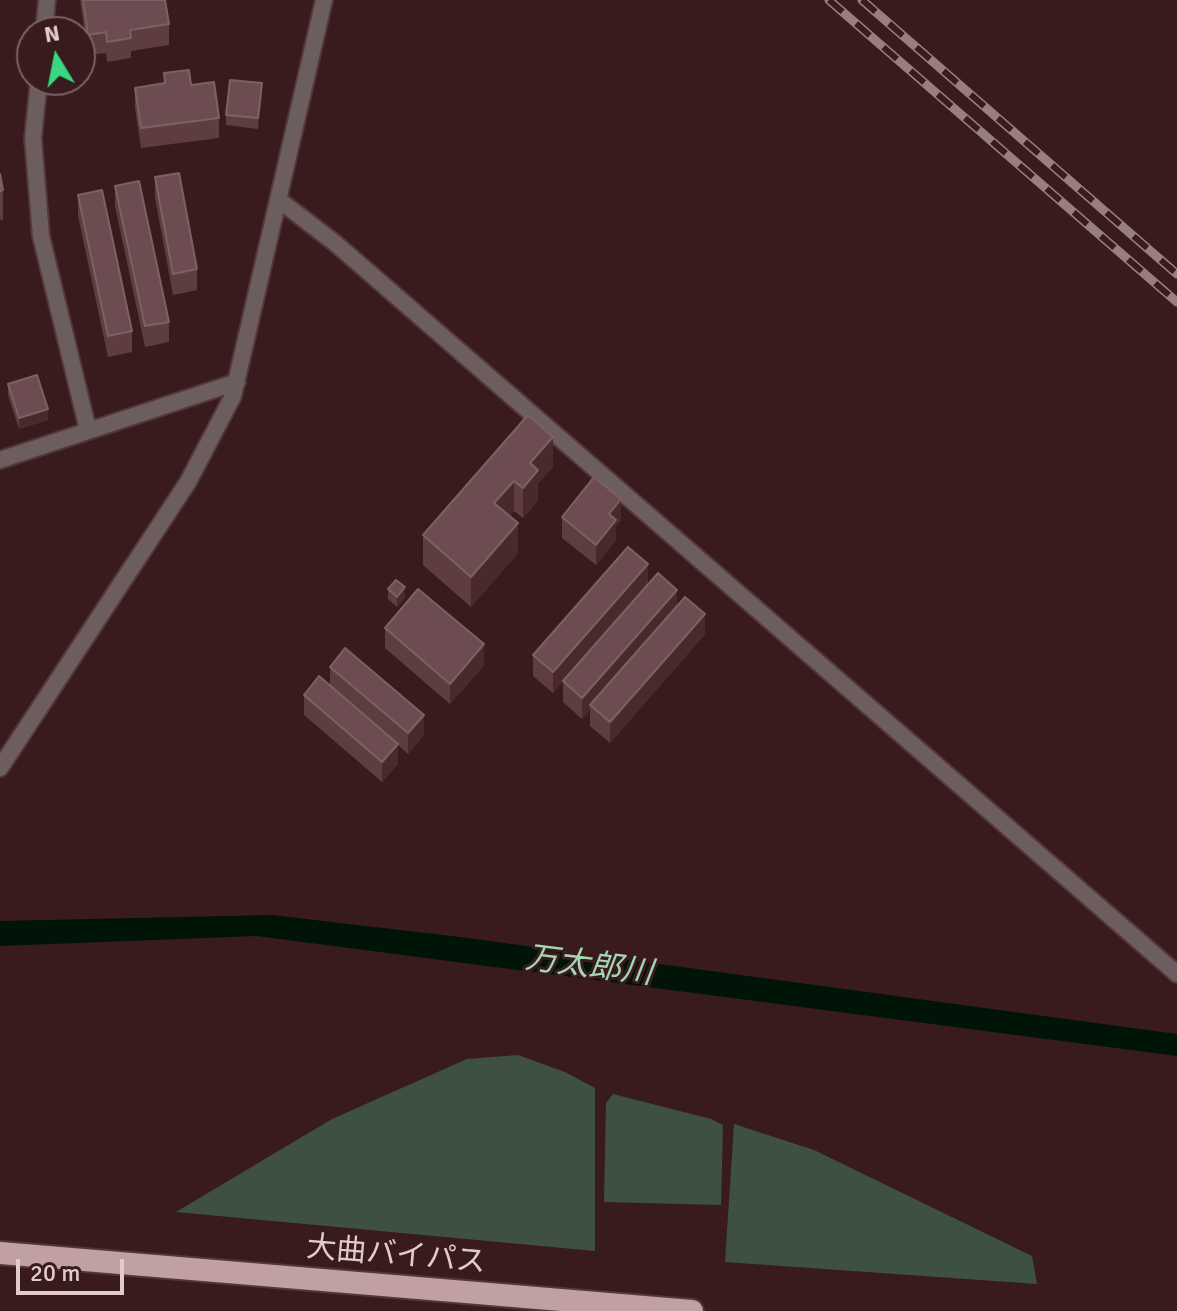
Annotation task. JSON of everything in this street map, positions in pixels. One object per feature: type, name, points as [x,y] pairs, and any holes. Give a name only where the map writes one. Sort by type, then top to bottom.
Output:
[{"type":"highway","name":"大曲バイパス","points":[[0,1253],[692,1311]]},
{"type":"street","points":[[0,768],[188,482],[233,396],[324,0]]},
{"type":"street","points":[[37,96],[33,138],[41,236],[88,430]]},
{"type":"street","points":[[279,200],[335,243],[1177,974]]},
{"type":"street","points":[[0,460],[237,382]]},
{"type":"shaded area","points":[[518,1055],[565,1072],[595,1088],[595,1251],[176,1212],[332,1119],[467,1059]]},
{"type":"shaded area","points":[[613,1094],[711,1119],[723,1125],[721,1205],[604,1202],[606,1103]]},
{"type":"shaded area","points":[[734,1124],[814,1150],[1032,1256],[1037,1284],[725,1262]]},
{"type":"water","name":"万太郎川","points":[[272,915],[460,937],[1177,1034],[1177,1056],[257,936],[0,946],[0,921]]},
{"type":"building","points":[[83,0],[165,0],[169,24],[130,30],[131,38],[107,42],[106,32],[96,34],[96,16],[85,16]]},
{"type":"building","points":[[189,70],[191,85],[214,82],[219,118],[141,128],[135,88],[165,83],[164,73]]},
{"type":"building","points":[[230,80],[262,83],[258,118],[226,115]]},
{"type":"building","points":[[179,173],[197,269],[173,274],[155,177]]},
{"type":"building","points":[[139,181],[169,322],[145,326],[115,186]]},
{"type":"building","points":[[102,190],[132,331],[108,336],[78,195]]},
{"type":"building","points":[[37,375],[48,409],[19,418],[8,384]]},
{"type":"building","points":[[528,415],[553,437],[530,463],[538,470],[523,488],[514,481],[494,503],[518,523],[471,577],[423,535]]},
{"type":"building","points":[[594,477],[621,499],[609,514],[616,520],[596,545],[562,517]]},
{"type":"building","points":[[628,547],[648,564],[553,672],[533,655]]},
{"type":"building","points":[[658,573],[677,590],[582,698],[563,681]]},
{"type":"building","points":[[396,580],[405,587],[397,597],[388,589]]},
{"type":"building","points":[[418,589],[484,644],[450,684],[385,628]]},
{"type":"building","points":[[685,597],[705,614],[610,722],[590,705]]},
{"type":"building","points":[[345,648],[424,715],[408,733],[330,667]]},
{"type":"building","points":[[319,676],[398,744],[382,762],[304,695]]},
{"type":"railway","points":[[829,0],[1177,302]]},
{"type":"railway","points":[[862,0],[1177,274]]}]
